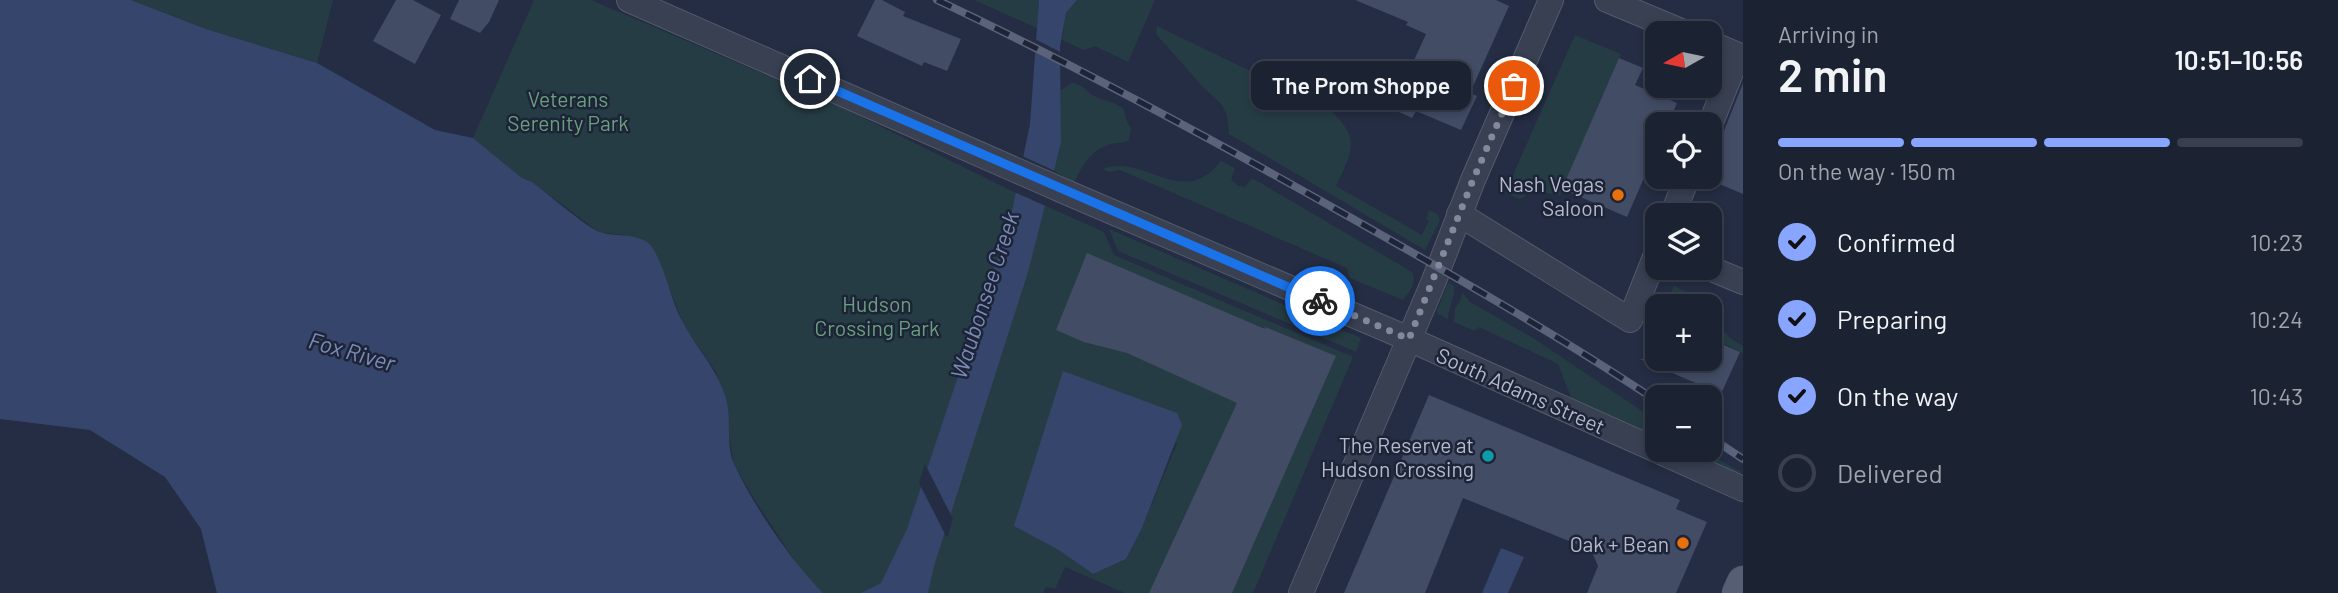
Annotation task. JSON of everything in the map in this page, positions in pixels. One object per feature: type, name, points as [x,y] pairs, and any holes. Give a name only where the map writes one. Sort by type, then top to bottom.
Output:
[{"type":"main road","points":[[1738,593],[1743,582]]},
{"type":"street","name":"South Adams Street","points":[[629,0],[1409,339],[1743,489]]},
{"type":"street","points":[[1301,593],[1551,0]]},
{"type":"street","points":[[1607,0],[1657,21]]},
{"type":"street","points":[[1715,112],[1741,56],[1722,48]]},
{"type":"street","points":[[1460,214],[1630,320],[1646,280]]},
{"type":"street","points":[[1722,273],[1743,282]]},
{"type":"green space","points":[[131,0],[333,0],[317,63],[206,29]]},
{"type":"green space","name":"Hudson Crossing Park","points":[[534,0],[591,0],[845,109],[1010,190],[1104,232],[1114,255],[1353,357],[1253,593],[1125,593],[1065,567],[1055,589],[1046,587],[1043,593],[823,593],[802,572],[734,464],[728,430],[727,401],[716,372],[684,326],[658,259],[625,235],[599,232],[532,182],[522,178],[473,138]],"holes":[[[1178,441],[1142,528],[1126,559],[1093,574],[1057,549]]]},
{"type":"green space","points":[[974,0],[1039,0],[1037,28]]},
{"type":"green space","points":[[1077,0],[1155,0],[1128,62],[1095,46],[1084,50],[1062,40],[1066,13]]},
{"type":"green space","points":[[1157,26],[1329,109],[1346,129],[1351,146],[1336,186],[1422,235],[1429,221],[1426,219],[1429,210],[1437,214],[1440,220],[1425,250],[1229,134],[1227,115],[1222,105],[1156,34]]},
{"type":"green space","points":[[1575,35],[1621,54],[1560,195],[1547,193],[1532,185],[1524,197],[1519,199],[1505,193]]},
{"type":"green space","points":[[1072,83],[1123,108],[1131,128],[1129,140],[1108,145],[1091,155],[1074,182],[1053,171],[1061,143],[1060,91]]},
{"type":"green space","points":[[1221,161],[1235,168],[1231,180],[1239,186],[1245,187],[1252,178],[1412,272],[1413,283],[1408,294],[1403,300],[1350,278],[1347,268],[1120,170],[1109,172],[1103,169],[1129,167],[1167,179],[1193,181],[1207,175]]},
{"type":"green space","points":[[1109,229],[1361,338],[1356,352],[1118,251]]},
{"type":"green space","points":[[1448,283],[1454,286],[1454,290],[1448,319],[1438,314],[1437,310]]},
{"type":"green space","points":[[1674,286],[1692,294],[1670,294]]},
{"type":"green space","points":[[1462,292],[1470,302],[1533,338],[1645,413],[1645,434],[1572,400],[1558,364],[1479,327],[1474,331],[1454,322],[1455,309]]},
{"type":"green space","points":[[1722,328],[1727,335],[1743,346],[1743,353],[1722,343]]},
{"type":"green space","points":[[1708,462],[1722,462],[1743,473],[1732,472]]},
{"type":"water","name":"Fox River","points":[[0,0],[131,0],[206,29],[317,63],[435,130],[473,138],[522,178],[532,182],[594,229],[636,237],[647,242],[660,263],[682,322],[722,386],[728,406],[730,450],[735,466],[774,533],[823,593],[217,593],[201,529],[165,477],[90,430],[0,419]]},
{"type":"water","points":[[1039,0],[1077,0],[1066,13],[1060,47],[1061,143],[1028,272],[934,566],[928,593],[861,593],[881,583],[907,529],[1010,221],[1030,124]]},
{"type":"water","points":[[1063,371],[1177,413],[1182,425],[1142,528],[1126,559],[1093,574],[1057,549],[1014,526]]},
{"type":"water","points":[[1501,548],[1524,557],[1508,593],[1482,593]]},
{"type":"pier","points":[[1033,38],[1064,54],[1064,66],[1032,50]]},
{"type":"pier","points":[[1020,155],[1057,172],[1048,207],[1012,191]]},
{"type":"pier","points":[[925,464],[953,519],[947,538],[919,483]]},
{"type":"building","points":[[396,0],[413,0],[441,15],[415,64],[373,41]]},
{"type":"building","points":[[459,0],[499,0],[489,22],[480,33],[450,19]]},
{"type":"building","points":[[875,0],[882,0],[905,12],[903,16],[961,39],[947,71],[924,62],[922,66],[857,36]]},
{"type":"building","points":[[1355,0],[1496,0],[1509,6],[1470,93],[1477,96],[1461,130],[1416,111],[1412,118],[1384,105],[1397,76],[1405,80],[1426,34],[1406,25],[1408,22]]},
{"type":"building","points":[[1619,58],[1643,68],[1635,85],[1645,89],[1645,98],[1665,98],[1677,103],[1673,112],[1645,112],[1645,176],[1627,217],[1562,189]]},
{"type":"building","points":[[1743,83],[1743,194],[1722,185],[1724,131]]},
{"type":"building","points":[[1087,253],[1265,329],[1336,356],[1232,593],[1149,593],[1237,403],[1127,353],[1084,342],[1056,330]]},
{"type":"building","points":[[1722,344],[1740,352],[1722,392],[1722,385],[1700,385],[1668,371],[1722,371]]},
{"type":"building","name":"The Reserve at Hudson Crossing","points":[[1429,395],[1680,500],[1676,509],[1707,522],[1676,593],[1587,593],[1598,566],[1591,550],[1463,498],[1425,593],[1344,593]]},
{"type":"railway","points":[[937,0],[1095,78],[1302,190],[1507,307],[1645,393]]},
{"type":"railway","points":[[1722,445],[1743,459]]},
{"type":"way so far","points":[[1320,301],[1409,339],[1514,86]]},
{"type":"place","name":"The Prom Shoppe","points":[[1514,86]]},
{"type":"place","name":"Nash Vegas Saloon","points":[[1618,195]]},
{"type":"place","name":"The Reserve at Hudson Crossing","points":[[1488,456]]},
{"type":"place","name":"Oak + Bean","points":[[1683,543]]},
{"type":"route","points":[[810,79],[1320,301]]},
{"type":"park label","name":"Veterans Serenity Park","points":[[568,110]]},
{"type":"water label","name":"Waubonsee Creek","points":[[984,295]]}]
